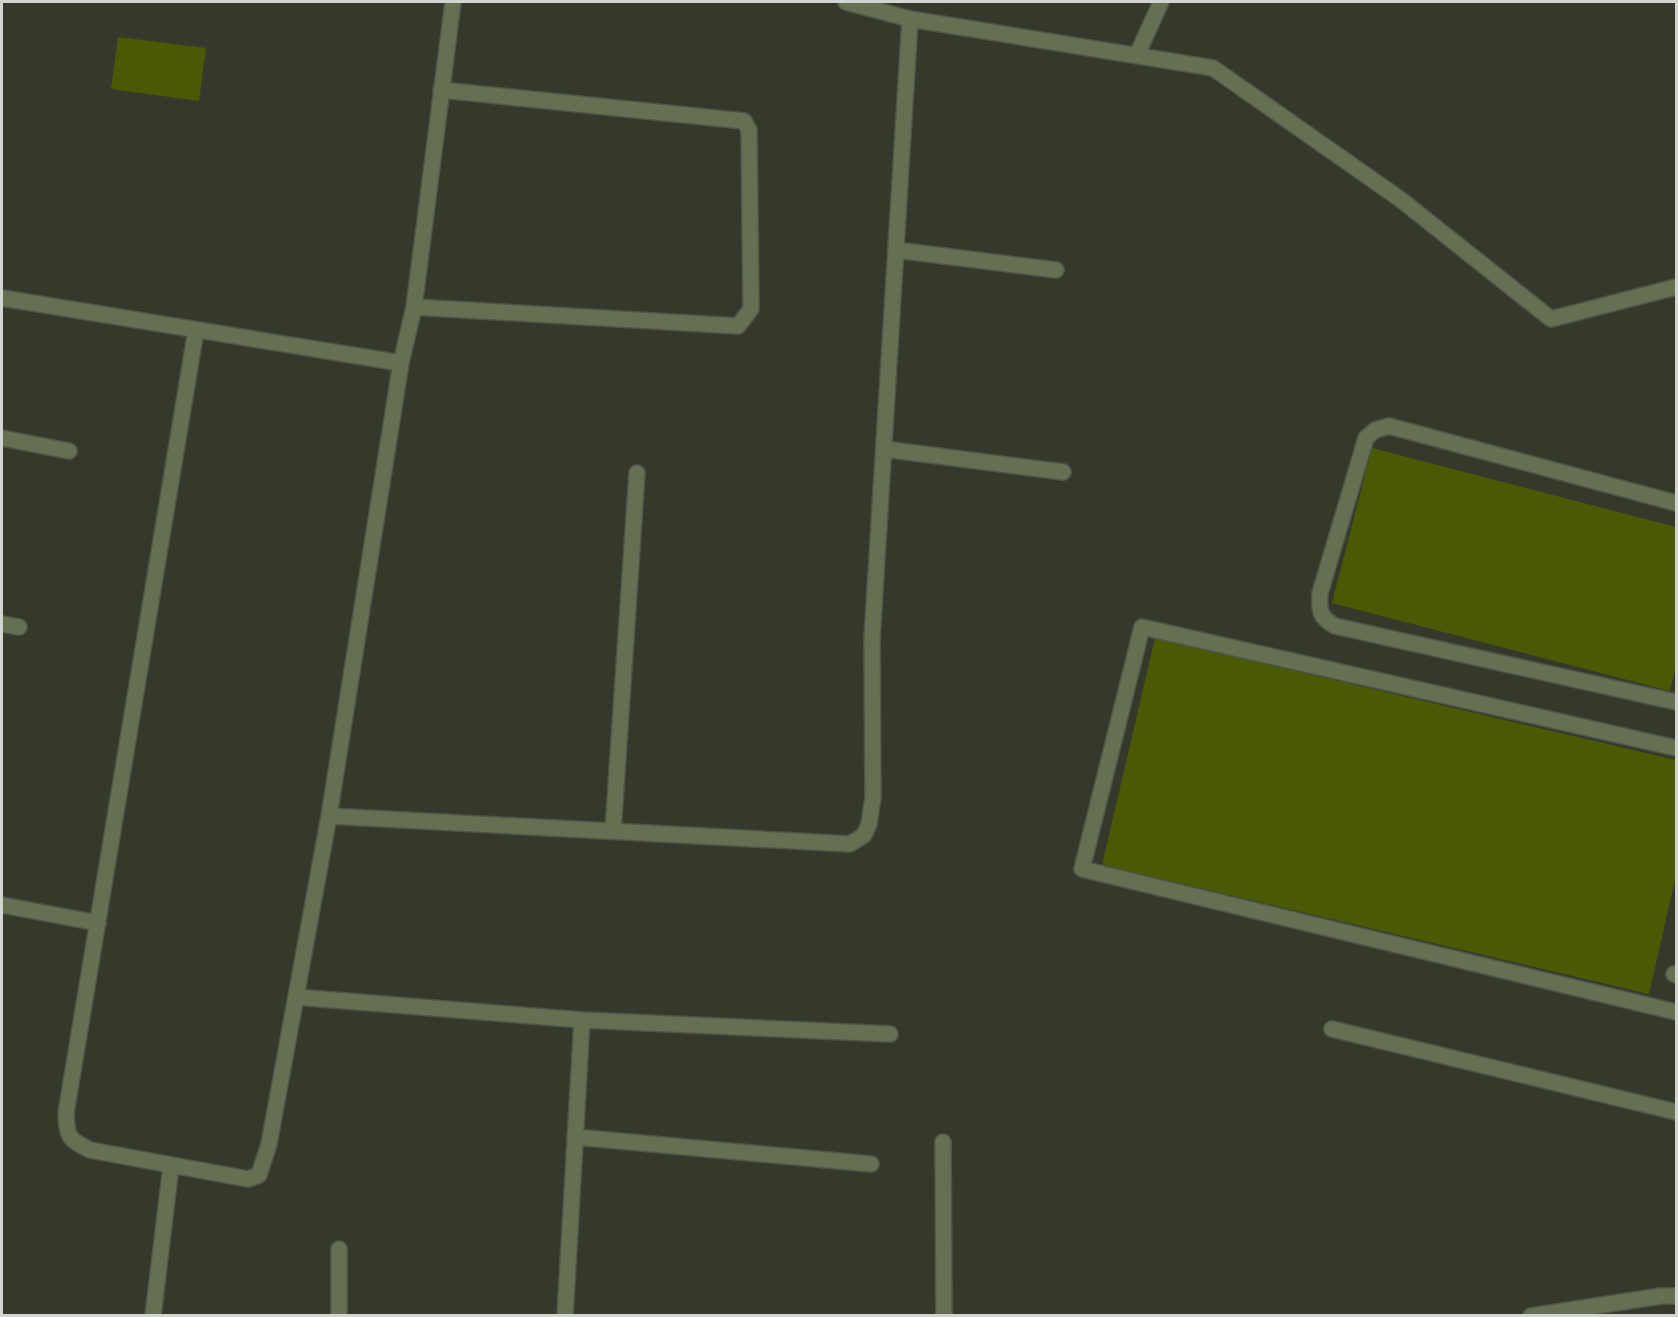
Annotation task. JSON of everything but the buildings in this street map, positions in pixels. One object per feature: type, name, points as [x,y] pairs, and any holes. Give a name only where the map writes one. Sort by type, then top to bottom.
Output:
[{"type":"street","points":[[196,330],[66,1113],[66,1132],[73,1140],[90,1150],[242,1179],[259,1175],[270,1144],[329,816],[401,363],[414,308],[453,2]]},
{"type":"street","points":[[846,2],[910,19],[1213,68],[1400,199],[1551,319],[1677,287]]},
{"type":"street","points":[[1137,55],[1161,2]]},
{"type":"street","points":[[329,816],[850,844],[864,835],[869,824],[873,797],[872,639],[910,19]]},
{"type":"street","points":[[414,308],[738,326],[751,309],[748,130],[744,121],[441,90]]},
{"type":"street","points":[[896,250],[1056,270]]},
{"type":"street","points":[[2,298],[401,363]]},
{"type":"street","points":[[1677,503],[1389,426],[1376,430],[1366,438],[1320,593],[1319,608],[1325,620],[1335,626],[1677,702]]},
{"type":"street","points":[[2,438],[69,451]]},
{"type":"street","points":[[884,449],[1063,472]]},
{"type":"street","points":[[613,831],[637,473]]},
{"type":"street","points":[[2,624],[19,627]]},
{"type":"street","points":[[1677,748],[1142,627],[1082,869],[1677,1012]]},
{"type":"street","points":[[2,905],[98,923]]},
{"type":"street","points":[[296,997],[582,1020],[890,1034]]},
{"type":"street","points":[[565,1316],[582,1020]]},
{"type":"street","points":[[1332,1029],[1677,1112]]},
{"type":"street","points":[[575,1137],[871,1164]]},
{"type":"street","points":[[943,1142],[944,1316]]},
{"type":"street","points":[[153,1316],[171,1166]]},
{"type":"street","points":[[339,1249],[339,1316]]},
{"type":"street","points":[[1531,1316],[1661,1296],[1677,1296]]}]
